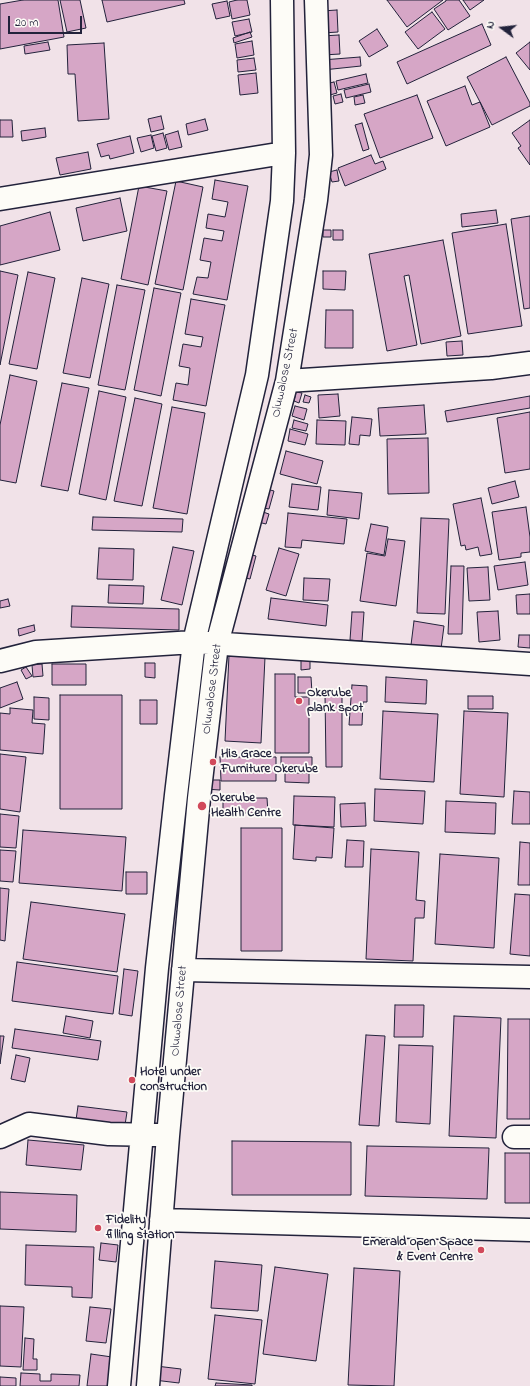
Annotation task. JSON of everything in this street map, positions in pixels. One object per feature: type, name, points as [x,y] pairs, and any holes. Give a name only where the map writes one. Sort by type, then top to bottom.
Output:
[{"type":"street","name":"Oluwalose Street","points":[[119,1386],[158,960],[194,642],[257,374],[282,201],[284,153],[282,0]]},
{"type":"street","name":"Oluwalose Street","points":[[148,1386],[183,970],[199,798],[217,644],[287,381],[316,200],[321,155],[316,0]]},
{"type":"street","points":[[0,199],[284,153]]},
{"type":"street","points":[[287,381],[491,368],[530,363]]},
{"type":"street","points":[[0,661],[36,652],[194,642],[530,664]]},
{"type":"street","points":[[183,970],[530,977]]},
{"type":"street","points":[[0,1137],[29,1124],[109,1134],[168,1136]]},
{"type":"street","points":[[161,1220],[530,1230]]},
{"type":"building","points":[[23,0],[58,0],[64,37],[0,49],[0,4]]},
{"type":"building","points":[[60,0],[80,0],[86,28],[67,32]]},
{"type":"building","points":[[102,0],[184,0],[185,4],[107,22]]},
{"type":"building","points":[[247,0],[250,15],[232,19],[229,2]]},
{"type":"building","points":[[387,0],[443,0],[407,27]]},
{"type":"building","points":[[446,0],[459,0],[470,16],[448,30],[434,9]]},
{"type":"building","points":[[463,0],[484,0],[470,10]]},
{"type":"building","points":[[227,1],[230,16],[216,19],[212,4]]},
{"type":"building","points":[[337,10],[338,32],[323,33],[322,11]]},
{"type":"building","points":[[432,12],[445,29],[418,49],[405,32]]},
{"type":"building","points":[[249,19],[252,32],[235,36],[232,22]]},
{"type":"building","points":[[482,24],[491,45],[407,84],[397,62]]},
{"type":"building","points":[[377,29],[388,46],[369,57],[359,41]]},
{"type":"building","points":[[250,32],[252,37],[234,43],[233,38]]},
{"type":"building","points":[[339,35],[340,54],[323,55],[322,36]]},
{"type":"building","points":[[252,41],[254,55],[237,58],[235,44]]},
{"type":"building","points":[[48,42],[50,50],[25,54],[24,46]]},
{"type":"building","points":[[530,42],[530,70],[516,53]]},
{"type":"building","points":[[104,43],[109,119],[78,121],[75,74],[68,74],[67,45]]},
{"type":"building","points":[[360,57],[361,66],[323,70],[322,60]]},
{"type":"building","points":[[506,57],[530,103],[530,106],[492,125],[467,77]]},
{"type":"building","points":[[254,58],[256,70],[238,72],[237,60]]},
{"type":"building","points":[[256,73],[258,93],[240,95],[238,75]]},
{"type":"building","points":[[366,74],[368,83],[338,90],[336,81]]},
{"type":"building","points":[[334,82],[337,93],[323,97],[321,85]]},
{"type":"building","points":[[369,84],[371,92],[346,98],[344,90]]},
{"type":"building","points":[[465,86],[472,105],[480,102],[490,127],[446,146],[427,101]]},
{"type":"building","points":[[341,94],[343,102],[335,104],[333,96]]},
{"type":"building","points":[[363,95],[365,103],[355,105],[354,97]]},
{"type":"building","points":[[417,95],[433,138],[380,158],[364,114]]},
{"type":"building","points":[[161,116],[164,129],[151,132],[148,119]]},
{"type":"building","points":[[205,119],[208,130],[188,135],[186,124]]},
{"type":"building","points":[[0,120],[12,120],[13,137],[0,137]]},
{"type":"building","points":[[530,120],[530,165],[518,148],[521,146],[512,133]]},
{"type":"building","points":[[362,123],[369,149],[363,151],[355,125]]},
{"type":"building","points":[[45,128],[46,137],[22,141],[21,131]]},
{"type":"building","points":[[178,131],[182,147],[169,150],[165,135]]},
{"type":"building","points":[[163,133],[167,148],[156,151],[152,136]]},
{"type":"building","points":[[151,135],[154,148],[141,152],[137,138]]},
{"type":"building","points":[[130,136],[134,153],[110,159],[109,155],[101,157],[97,144]]},
{"type":"building","points":[[88,152],[91,169],[60,175],[56,158]]},
{"type":"building","points":[[371,155],[375,164],[383,161],[386,169],[345,186],[338,168]]},
{"type":"building","points":[[337,170],[339,181],[332,182],[329,172]]},
{"type":"building","points":[[215,180],[248,186],[227,300],[193,294],[197,277],[208,278],[211,262],[200,260],[204,238],[222,241],[224,231],[206,228],[208,214],[225,217],[228,202],[212,199]]},
{"type":"building","points":[[176,181],[203,187],[183,290],[155,284]]},
{"type":"building","points":[[139,186],[167,191],[148,285],[121,279]]},
{"type":"building","points":[[120,198],[127,231],[83,241],[76,208]]},
{"type":"building","points":[[496,210],[498,223],[462,227],[461,214]]},
{"type":"building","points":[[50,212],[60,250],[0,265],[0,226]]},
{"type":"building","points":[[530,216],[530,308],[524,309],[511,219]]},
{"type":"building","points":[[506,224],[522,326],[468,334],[452,233]]},
{"type":"building","points":[[323,230],[331,230],[331,237],[323,237]]},
{"type":"building","points":[[333,230],[343,230],[343,240],[333,240]]},
{"type":"building","points":[[443,240],[461,336],[421,344],[409,275],[404,276],[417,345],[387,351],[369,254]]},
{"type":"building","points":[[0,271],[18,275],[0,365]]},
{"type":"building","points":[[323,271],[346,271],[345,290],[323,289]]},
{"type":"building","points":[[28,272],[55,278],[37,369],[9,364]]},
{"type":"building","points":[[82,278],[109,284],[90,378],[63,373]]},
{"type":"building","points":[[117,285],[145,290],[125,390],[98,385]]},
{"type":"building","points":[[154,288],[181,293],[161,396],[134,390]]},
{"type":"building","points":[[191,299],[225,305],[206,406],[173,400],[176,383],[188,385],[190,368],[179,366],[183,344],[201,347],[203,337],[185,334]]},
{"type":"building","points":[[326,310],[353,310],[353,348],[325,348]]},
{"type":"building","points":[[462,341],[463,355],[447,356],[446,342]]},
{"type":"building","points":[[10,375],[37,381],[16,483],[0,480],[0,425]]},
{"type":"building","points":[[62,383],[89,388],[68,491],[41,486]]},
{"type":"building","points":[[99,391],[126,397],[106,500],[79,494]]},
{"type":"building","points":[[296,392],[302,393],[299,403],[294,401]]},
{"type":"building","points":[[338,394],[340,416],[319,418],[318,395]]},
{"type":"building","points":[[305,395],[311,397],[309,403],[303,402]]},
{"type":"building","points":[[530,396],[530,408],[447,422],[445,411]]},
{"type":"building","points":[[135,398],[162,404],[142,506],[114,501]]},
{"type":"building","points":[[424,405],[426,434],[380,436],[378,408]]},
{"type":"building","points":[[295,406],[307,409],[304,420],[292,416]]},
{"type":"building","points":[[172,407],[205,413],[187,514],[153,508]]},
{"type":"building","points":[[530,412],[530,469],[505,473],[497,418]]},
{"type":"building","points":[[352,417],[372,419],[370,436],[360,435],[359,445],[349,444]]},
{"type":"building","points":[[294,420],[308,424],[306,431],[292,428]]},
{"type":"building","points":[[317,420],[346,421],[345,445],[316,444]]},
{"type":"building","points":[[290,429],[308,434],[305,445],[288,441]]},
{"type":"building","points":[[428,438],[429,493],[388,494],[387,439]]},
{"type":"building","points":[[286,451],[323,461],[317,484],[280,474]]},
{"type":"building","points":[[515,481],[519,497],[492,504],[488,488]]},
{"type":"building","points":[[292,484],[321,487],[318,510],[289,507]]},
{"type":"building","points":[[263,488],[274,491],[269,509],[258,507]]},
{"type":"building","points":[[329,490],[362,493],[359,519],[327,515]]},
{"type":"building","points":[[481,498],[492,554],[480,556],[478,547],[466,550],[465,545],[461,546],[453,504]]},
{"type":"building","points":[[526,507],[530,537],[530,552],[521,553],[521,557],[499,560],[492,512]]},
{"type":"building","points":[[257,510],[269,514],[266,524],[254,521]]},
{"type":"building","points":[[288,513],[347,519],[344,544],[302,540],[301,548],[285,547]]},
{"type":"building","points":[[93,517],[183,519],[182,532],[92,530]]},
{"type":"building","points":[[421,518],[449,519],[445,614],[417,613]]},
{"type":"building","points":[[371,524],[388,527],[384,555],[365,551]]},
{"type":"building","points":[[388,539],[405,541],[396,606],[360,601],[367,553],[385,556]]},
{"type":"building","points":[[173,547],[194,551],[182,605],[161,600]]},
{"type":"building","points":[[99,548],[134,549],[133,580],[97,579]]},
{"type":"building","points":[[279,548],[299,554],[286,596],[266,590]]},
{"type":"building","points":[[244,553],[256,556],[250,579],[238,576]]},
{"type":"building","points":[[525,562],[528,585],[498,590],[494,566]]},
{"type":"building","points":[[451,566],[464,566],[462,634],[448,634]]},
{"type":"building","points":[[488,567],[490,600],[469,601],[467,568]]},
{"type":"building","points":[[304,578],[330,579],[328,601],[303,600]]},
{"type":"building","points":[[109,585],[144,586],[143,604],[108,603]]},
{"type":"building","points":[[530,594],[530,614],[517,614],[516,595]]},
{"type":"building","points":[[271,598],[328,605],[326,626],[268,619]]},
{"type":"building","points":[[8,599],[10,606],[0,608],[0,601]]},
{"type":"building","points":[[72,606],[179,609],[179,630],[71,627]]},
{"type":"building","points":[[498,611],[500,640],[479,642],[477,612]]},
{"type":"building","points":[[352,612],[364,612],[362,641],[350,640]]},
{"type":"building","points":[[414,621],[444,626],[441,649],[411,645]]},
{"type":"building","points":[[34,625],[35,631],[19,636],[18,629]]},
{"type":"building","points":[[519,635],[530,635],[530,648],[518,647]]},
{"type":"building","points":[[229,655],[265,657],[261,743],[225,741]]},
{"type":"building","points":[[301,658],[310,658],[310,669],[301,670]]},
{"type":"building","points":[[145,663],[155,663],[155,678],[145,677]]},
{"type":"building","points":[[42,664],[43,676],[33,677],[32,665]]},
{"type":"building","points":[[52,664],[86,664],[86,685],[52,685]]},
{"type":"building","points":[[26,667],[32,676],[26,679],[21,670]]},
{"type":"building","points":[[275,674],[295,674],[295,697],[309,697],[309,753],[275,753]]},
{"type":"building","points":[[298,677],[311,677],[312,693],[298,693]]},
{"type":"building","points":[[386,677],[427,680],[426,704],[385,702]]},
{"type":"building","points":[[17,682],[23,699],[0,708],[0,688]]},
{"type":"building","points":[[352,685],[367,686],[367,702],[363,702],[362,725],[349,725]]},
{"type":"building","points":[[325,693],[342,693],[342,767],[326,767]]},
{"type":"building","points":[[60,695],[122,695],[122,809],[60,809]]},
{"type":"building","points":[[468,696],[493,696],[493,709],[468,709]]},
{"type":"building","points":[[34,697],[49,698],[49,720],[34,719]]},
{"type":"building","points":[[140,700],[157,700],[157,724],[140,724]]},
{"type":"building","points":[[10,708],[33,710],[32,723],[45,724],[43,754],[0,750],[0,713],[10,714]]},
{"type":"building","points":[[383,711],[438,714],[434,782],[380,779]]},
{"type":"building","points":[[464,711],[508,713],[504,797],[460,794]]},
{"type":"building","points":[[0,754],[26,757],[20,812],[0,809]]},
{"type":"building","points":[[220,757],[276,757],[276,781],[221,781]]},
{"type":"building","points":[[281,757],[312,757],[312,770],[281,770]]},
{"type":"building","points":[[285,773],[309,773],[309,783],[285,782]]},
{"type":"building","points":[[204,780],[220,780],[220,790],[204,789]]},
{"type":"building","points":[[375,789],[425,791],[423,824],[374,821]]},
{"type":"building","points":[[514,791],[530,792],[530,824],[512,824]]},
{"type":"building","points":[[294,796],[335,797],[334,827],[293,825]]},
{"type":"building","points":[[223,798],[267,798],[268,813],[223,813]]},
{"type":"building","points":[[446,801],[496,803],[495,834],[445,832]]},
{"type":"building","points":[[365,803],[366,826],[341,827],[340,804]]},
{"type":"building","points":[[0,814],[19,816],[16,848],[0,847]]},
{"type":"building","points":[[295,825],[334,828],[332,858],[316,857],[316,861],[293,859]]},
{"type":"building","points":[[241,828],[282,828],[282,951],[241,951]]},
{"type":"building","points":[[23,830],[126,837],[122,891],[19,883]]},
{"type":"building","points":[[347,840],[364,841],[363,867],[345,867]]},
{"type":"building","points":[[520,842],[530,843],[530,885],[518,885]]},
{"type":"building","points":[[371,849],[419,852],[416,900],[425,901],[424,918],[415,918],[413,961],[366,959]]},
{"type":"building","points":[[0,850],[16,851],[13,882],[0,881]]},
{"type":"building","points":[[440,854],[499,858],[494,948],[435,944]]},
{"type":"building","points":[[126,872],[147,872],[147,894],[126,894]]},
{"type":"building","points":[[0,888],[9,889],[5,941],[0,940]]},
{"type":"building","points":[[515,894],[530,895],[530,956],[510,954]]},
{"type":"building","points":[[31,902],[125,914],[117,972],[23,959]]},
{"type":"building","points":[[17,962],[118,976],[113,1014],[12,1001]]},
{"type":"building","points":[[124,969],[138,971],[132,1016],[119,1014]]},
{"type":"building","points":[[395,1005],[424,1005],[423,1037],[394,1037]]},
{"type":"building","points":[[66,1016],[93,1021],[90,1038],[63,1033]]},
{"type":"building","points":[[454,1016],[501,1018],[496,1138],[449,1136]]},
{"type":"building","points":[[508,1019],[530,1019],[530,1119],[507,1119]]},
{"type":"building","points":[[15,1029],[101,1041],[98,1060],[12,1048]]},
{"type":"building","points":[[366,1035],[385,1036],[379,1126],[359,1125]]},
{"type":"building","points":[[0,1036],[4,1036],[0,1064]]},
{"type":"building","points":[[399,1045],[433,1046],[430,1124],[396,1122]]},
{"type":"building","points":[[16,1055],[30,1058],[25,1082],[11,1079]]},
{"type":"building","points":[[78,1106],[127,1112],[125,1125],[76,1120]]},
{"type":"building","points":[[28,1140],[84,1145],[81,1170],[26,1165]]},
{"type":"building","points":[[232,1141],[351,1142],[351,1195],[232,1195]]},
{"type":"building","points":[[367,1146],[489,1148],[487,1199],[365,1196]]},
{"type":"building","points":[[505,1153],[530,1153],[530,1203],[505,1203]]},
{"type":"building","points":[[0,1192],[77,1195],[76,1232],[0,1229]]},
{"type":"building","points":[[101,1243],[118,1245],[116,1262],[99,1260]]},
{"type":"building","points":[[26,1245],[94,1247],[92,1298],[72,1297],[72,1287],[25,1285]]},
{"type":"building","points":[[215,1261],[262,1265],[258,1311],[211,1308]]},
{"type":"building","points":[[275,1267],[328,1274],[316,1361],[263,1354]]},
{"type":"building","points":[[354,1268],[400,1271],[394,1386],[348,1385]]},
{"type":"building","points":[[0,1306],[24,1307],[21,1367],[0,1366]]},
{"type":"building","points":[[90,1307],[111,1309],[106,1343],[86,1341]]},
{"type":"building","points":[[215,1315],[262,1320],[255,1384],[208,1379]]},
{"type":"building","points":[[25,1338],[34,1339],[33,1359],[37,1359],[37,1370],[23,1370]]},
{"type":"building","points":[[91,1354],[112,1357],[108,1386],[87,1386]]},
{"type":"building","points":[[156,1366],[181,1369],[179,1383],[154,1380]]},
{"type":"building","points":[[21,1373],[40,1374],[40,1381],[51,1381],[51,1374],[80,1375],[79,1386],[20,1386]]},
{"type":"building","points":[[0,1377],[16,1378],[16,1386],[0,1386]]},
{"type":"building","points":[[216,1383],[252,1385],[252,1386],[215,1386]]},
{"type":"place","name":"Okerube plank spot","points":[[299,701]]},
{"type":"place","name":"His Grace Furniture Okerube","points":[[213,762]]},
{"type":"place","name":"Okerube Health Centre","points":[[202,806]]},
{"type":"place","name":"Hotel under construction","points":[[132,1080]]},
{"type":"place","name":"Fidelity filling station","points":[[98,1228]]},
{"type":"place","name":"Emerald open Space & Event Centre","points":[[481,1250]]}]
